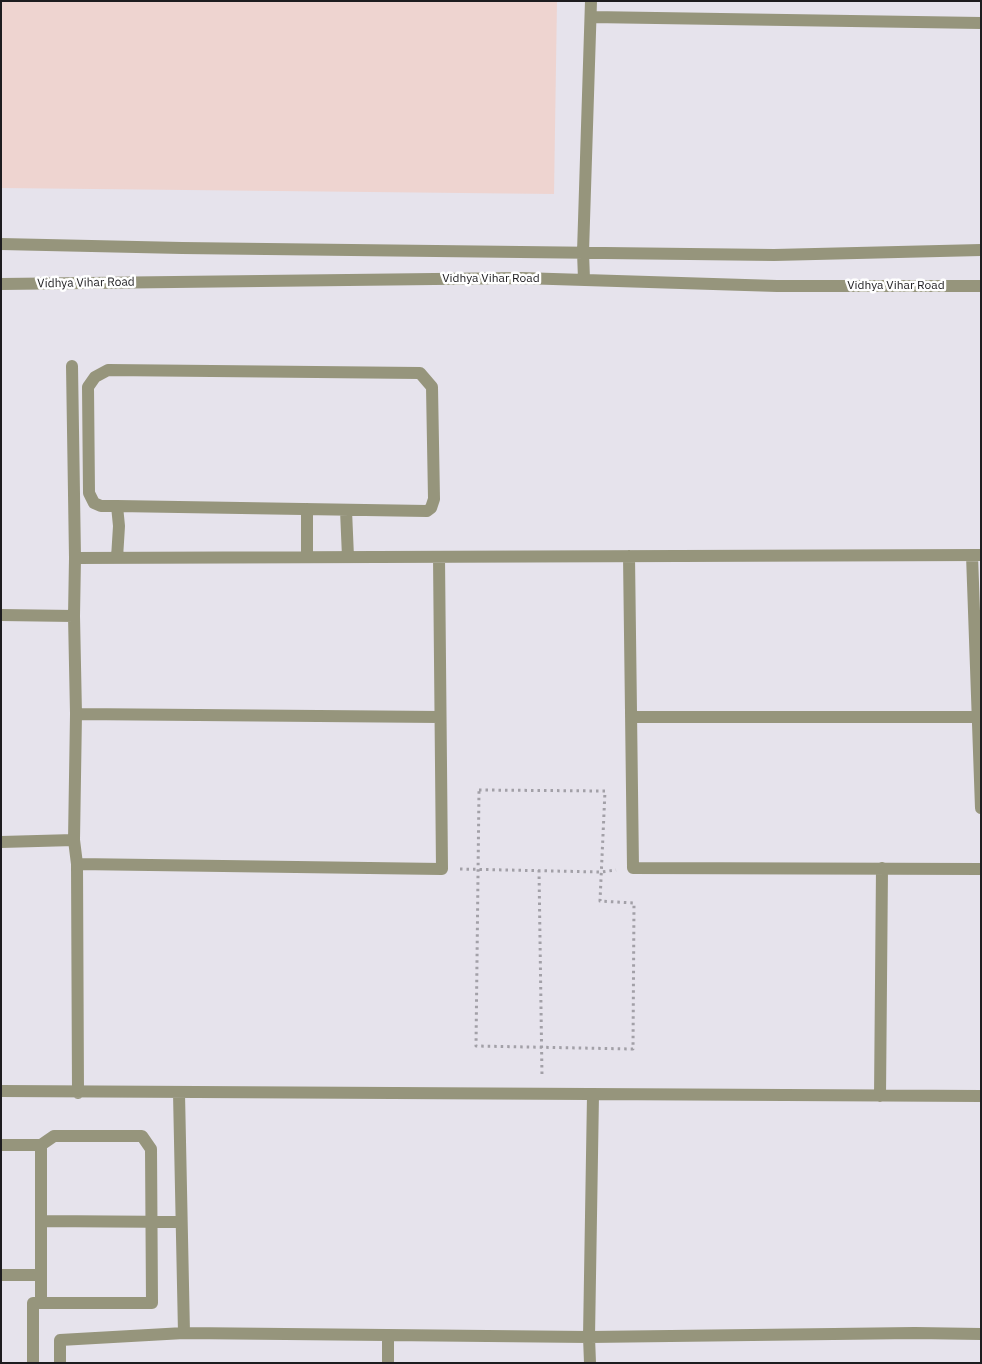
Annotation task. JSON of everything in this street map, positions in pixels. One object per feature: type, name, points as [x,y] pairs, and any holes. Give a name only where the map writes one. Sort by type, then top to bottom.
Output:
[{"type":"street","points":[[584,280],[583,252],[590,1]]},
{"type":"street","points":[[591,17],[981,23]]},
{"type":"street","points":[[1,244],[774,255],[981,250]]},
{"type":"street","name":"Vidhya Vihar Road","points":[[1,284],[521,278],[777,286],[981,286]]},
{"type":"street","points":[[72,366],[76,714],[74,840],[76,864],[78,1093]]},
{"type":"street","points":[[108,370],[420,373],[432,387],[434,499],[431,508],[427,511],[117,506],[101,506],[94,502],[90,493],[88,387],[94,377],[108,370]]},
{"type":"street","points":[[117,506],[119,526],[117,558]]},
{"type":"street","points":[[307,509],[308,557]]},
{"type":"street","points":[[346,510],[348,557]]},
{"type":"street","points":[[75,558],[976,554],[977,717],[981,808]]},
{"type":"street","points":[[76,864],[442,869],[439,556]]},
{"type":"street","points":[[629,556],[633,868],[981,869]]},
{"type":"street","points":[[1,615],[74,616]]},
{"type":"street","points":[[76,714],[440,717]]},
{"type":"street","points":[[631,717],[977,717]]},
{"type":"street","points":[[1,842],[74,840]]},
{"type":"street","points":[[880,1096],[882,868]]},
{"type":"street","points":[[1,1091],[78,1093],[981,1096]]},
{"type":"street","points":[[179,1093],[184,1333]]},
{"type":"street","points":[[590,1363],[592,1095]]},
{"type":"street","points":[[1,1145],[41,1146],[54,1136],[142,1136],[151,1149],[152,1303],[33,1303],[32,1363]]},
{"type":"street","points":[[41,1146],[41,1302]]},
{"type":"street","points":[[41,1221],[181,1222]]},
{"type":"street","points":[[1,1275],[41,1275]]},
{"type":"street","points":[[60,1363],[60,1340],[184,1333],[589,1337],[905,1333],[981,1334]]},
{"type":"street","points":[[388,1335],[388,1363]]},
{"type":"path","points":[[479,790],[605,791],[601,872],[600,901],[634,903],[633,1049],[476,1046],[479,790]]},
{"type":"path","points":[[442,869],[478,868],[601,872]]},
{"type":"path","points":[[539,870],[542,1094]]},
{"type":"shaded area","points":[[1,1],[557,1],[554,194],[1,188]]}]
